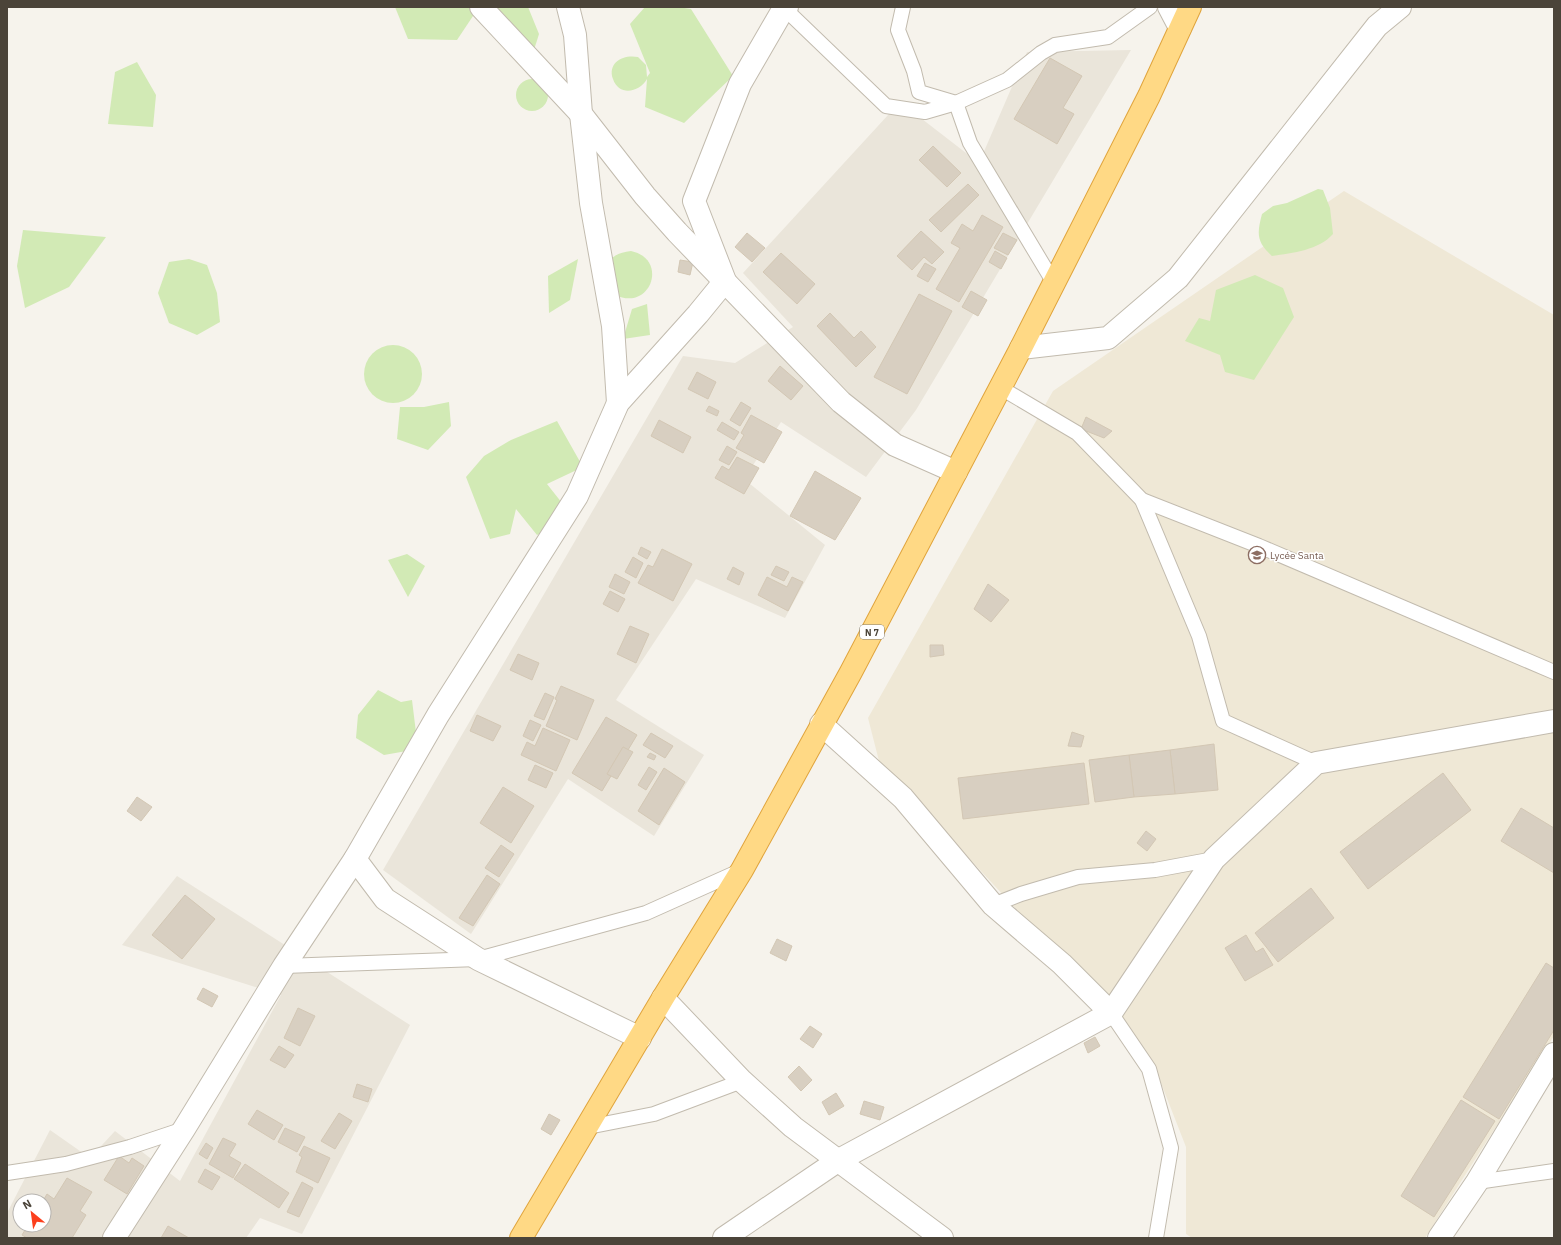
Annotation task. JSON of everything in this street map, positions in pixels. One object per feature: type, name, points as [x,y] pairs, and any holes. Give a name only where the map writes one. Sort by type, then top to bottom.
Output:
[{"type":"highway","name":"N 7","points":[[521,1238],[663,998],[742,870],[821,724],[851,672],[1001,388],[1149,96],[1190,7]]},
{"type":"street","points":[[481,7],[581,114],[645,196],[677,232],[726,281],[841,402],[895,445],[956,472]]},
{"type":"street","points":[[568,7],[575,35],[581,114],[591,203],[612,326],[618,403]]},
{"type":"street","points":[[1169,7],[1180,28]]},
{"type":"street","points":[[1021,348],[1108,338],[1178,278],[1377,26],[1400,7]]},
{"type":"street","points":[[726,281],[694,201],[740,84],[786,8]]},
{"type":"street","points":[[114,1238],[184,1129],[284,966],[355,859],[438,715],[577,496],[618,403],[726,281]]},
{"type":"street","points":[[724,1238],[839,1160],[1111,1013],[1214,859],[1316,764],[1554,721]]},
{"type":"street","points":[[821,724],[903,798],[993,905],[1062,964],[1111,1013]]},
{"type":"street","points":[[355,859],[386,899],[478,959],[640,1038]]},
{"type":"street","points":[[663,998],[742,1081],[793,1127],[942,1238]]},
{"type":"street","points":[[1439,1238],[1477,1182],[1554,1054]]},
{"type":"lane","points":[[903,7],[898,30],[914,71],[919,92],[956,103]]},
{"type":"lane","points":[[786,8],[886,106],[925,112],[956,103],[1006,80],[1041,53],[1055,45],[1108,37],[1150,7]]},
{"type":"lane","points":[[956,103],[970,143],[1054,284]]},
{"type":"lane","points":[[1001,388],[1077,433],[1142,500],[1199,636],[1223,721],[1316,764]]},
{"type":"lane","points":[[1142,500],[1259,546],[1554,672]]},
{"type":"lane","points":[[993,905],[1021,894],[1078,877],[1155,870],[1214,859]]},
{"type":"lane","points":[[284,966],[478,959],[646,913],[742,870]]},
{"type":"lane","points":[[1111,1013],[1149,1069],[1171,1148],[1156,1238]]},
{"type":"lane","points":[[588,1127],[654,1114],[742,1081]]},
{"type":"lane","points":[[7,1172],[66,1164],[130,1147],[184,1129]]},
{"type":"lane","points":[[1477,1182],[1554,1171]]},
{"type":"shaded area","points":[[1131,50],[916,410],[866,477],[781,422],[744,479],[825,545],[785,618],[696,579],[616,700],[704,755],[654,836],[568,779],[471,934],[383,870],[683,356],[735,363],[793,327],[743,273],[900,102],[979,163],[1027,52]]},
{"type":"shaded area","name":"Lycée Santa","points":[[1344,191],[1554,315],[1554,1036],[1425,1238],[1192,1238],[1186,1234],[1186,1147],[1152,1060],[1098,989],[1030,924],[879,761],[868,718],[1053,391]]},
{"type":"shaded area","points":[[177,876],[410,1025],[302,1234],[260,1218],[246,1238],[7,1238],[7,1213],[12,1203],[12,1233],[52,1233],[52,1193],[17,1193],[50,1130],[90,1158],[115,1131],[180,1181],[281,995],[122,945]]},
{"type":"green space","points":[[395,7],[474,7],[475,13],[457,40],[408,39]]},
{"type":"green space","points":[[484,7],[528,7],[539,34],[533,53]]},
{"type":"green space","points":[[645,7],[678,7],[691,9],[733,76],[684,123],[645,107],[647,79],[640,87],[630,91],[620,88],[616,85],[613,79],[612,68],[618,60],[633,56],[638,57],[646,65],[647,77],[650,73],[630,24]]},
{"type":"green space","points":[[137,62],[156,95],[153,127],[108,124],[115,72]]},
{"type":"green space","points":[[532,79],[538,80],[545,86],[548,95],[547,101],[541,108],[532,111],[526,110],[519,104],[516,95],[517,89],[523,82]]},
{"type":"green space","points":[[1318,189],[1323,190],[1330,208],[1333,234],[1321,244],[1305,250],[1272,256],[1260,242],[1259,227],[1262,214],[1273,206],[1287,203]]},
{"type":"green space","points":[[23,230],[106,237],[69,287],[25,308],[17,266]]},
{"type":"green space","points":[[631,251],[643,256],[650,264],[652,273],[651,282],[646,291],[638,296],[628,298],[615,295],[610,260],[619,254]]},
{"type":"green space","points":[[189,259],[207,265],[217,293],[220,322],[197,335],[169,323],[158,293],[169,262]]},
{"type":"green space","points":[[578,259],[570,300],[549,313],[548,276]]},
{"type":"green space","points":[[1255,275],[1283,288],[1294,317],[1254,380],[1225,372],[1220,355],[1185,341],[1199,318],[1210,321],[1216,290]]},
{"type":"green space","points":[[647,304],[650,335],[623,339],[632,309]]},
{"type":"green space","points":[[387,345],[399,345],[414,353],[422,368],[422,380],[414,395],[399,403],[387,403],[372,395],[364,380],[364,368],[372,353]]},
{"type":"green space","points":[[449,402],[451,426],[428,450],[397,439],[400,407],[424,407]]},
{"type":"green space","points":[[557,421],[583,467],[547,484],[562,503],[560,523],[537,535],[516,509],[510,534],[490,539],[466,477],[484,456],[511,440]]},
{"type":"green space","points":[[407,554],[425,566],[408,597],[388,560]]},
{"type":"green space","points":[[378,690],[401,702],[412,700],[418,749],[384,755],[356,738],[358,715]]},
{"type":"building","points":[[1050,58],[1082,76],[1063,108],[1074,114],[1057,144],[1014,119]]},
{"type":"building","points":[[933,146],[961,173],[947,187],[919,160]]},
{"type":"building","points":[[968,184],[979,195],[941,232],[929,220]]},
{"type":"building","points":[[982,215],[1003,227],[959,302],[936,289],[960,248],[951,243],[962,224],[973,231]]},
{"type":"building","points":[[921,231],[944,252],[932,264],[924,257],[912,270],[897,256]]},
{"type":"building","points":[[747,233],[765,248],[752,262],[735,247]]},
{"type":"building","points":[[1003,233],[1017,240],[1008,255],[994,248]]},
{"type":"building","points":[[995,251],[1007,258],[1001,269],[989,262]]},
{"type":"building","points":[[781,253],[815,284],[797,304],[763,272]]},
{"type":"building","points":[[680,260],[693,262],[690,275],[678,272]]},
{"type":"building","points":[[925,263],[936,269],[928,282],[917,276]]},
{"type":"building","points":[[971,291],[987,300],[978,316],[962,307]]},
{"type":"building","points":[[919,294],[952,311],[907,394],[874,377]]},
{"type":"building","points":[[830,313],[854,338],[861,331],[876,347],[856,367],[817,326]]},
{"type":"building","points":[[780,366],[803,386],[791,400],[768,381]]},
{"type":"building","points":[[697,372],[716,382],[708,399],[688,389]]},
{"type":"building","points":[[741,402],[751,408],[740,426],[730,420]]},
{"type":"building","points":[[709,406],[719,411],[717,416],[706,411]]},
{"type":"building","points":[[751,415],[782,432],[764,463],[736,448],[744,435],[741,433]]},
{"type":"building","points":[[1086,417],[1112,431],[1104,438],[1081,429]]},
{"type":"building","points":[[659,420],[691,437],[683,453],[651,436]]},
{"type":"building","points":[[722,422],[739,432],[734,440],[717,430]]},
{"type":"building","points":[[727,446],[737,452],[729,465],[719,460]]},
{"type":"building","points":[[737,457],[759,468],[744,494],[715,478],[722,466],[729,470]]},
{"type":"building","points":[[815,471],[861,498],[835,540],[790,516]]},
{"type":"building","points":[[641,547],[651,552],[647,559],[638,554]]},
{"type":"building","points":[[662,549],[692,564],[673,601],[638,583],[648,565],[653,567]]},
{"type":"building","points":[[633,557],[643,563],[636,578],[625,572]]},
{"type":"building","points":[[776,566],[789,572],[784,581],[771,575]]},
{"type":"building","points":[[733,567],[744,573],[739,585],[727,579]]},
{"type":"building","points":[[615,574],[630,582],[624,594],[609,587]]},
{"type":"building","points":[[767,577],[787,587],[792,577],[803,582],[788,611],[758,595]]},
{"type":"building","points":[[988,584],[1009,600],[991,622],[974,609]]},
{"type":"building","points":[[610,591],[625,599],[618,612],[603,604]]},
{"type":"building","points":[[630,626],[649,634],[636,663],[617,654]]},
{"type":"building","points":[[930,645],[943,645],[944,655],[930,657]]},
{"type":"building","points":[[518,654],[539,663],[532,680],[510,670]]},
{"type":"building","points":[[561,686],[594,700],[577,740],[546,726]]},
{"type":"building","points":[[545,693],[554,697],[544,720],[534,716]]},
{"type":"building","points":[[477,715],[501,726],[493,741],[470,731]]},
{"type":"building","points":[[606,717],[637,735],[628,750],[623,747],[607,774],[611,776],[602,791],[572,773]]},
{"type":"building","points":[[530,720],[541,725],[533,741],[523,736]]},
{"type":"building","points":[[543,728],[570,740],[556,771],[521,755],[527,742],[535,746]]},
{"type":"building","points":[[1072,732],[1084,736],[1081,747],[1068,746]]},
{"type":"building","points":[[651,733],[673,746],[665,758],[643,745]]},
{"type":"building","points":[[1214,744],[1218,790],[1175,794],[1170,750]]},
{"type":"building","points":[[623,747],[633,752],[617,779],[607,774]]},
{"type":"building","points":[[1170,750],[1175,794],[1134,797],[1129,755]]},
{"type":"building","points":[[650,753],[656,756],[654,760],[647,757]]},
{"type":"building","points":[[1129,755],[1134,797],[1095,802],[1089,760]]},
{"type":"building","points":[[1084,763],[1089,804],[963,819],[958,778]]},
{"type":"building","points":[[535,765],[553,773],[546,788],[528,780]]},
{"type":"building","points":[[649,767],[657,772],[646,790],[638,785]]},
{"type":"building","points":[[664,768],[685,782],[659,825],[638,811]]},
{"type":"building","points":[[1443,773],[1471,810],[1368,889],[1340,852]]},
{"type":"building","points":[[503,787],[534,806],[511,843],[480,823]]},
{"type":"building","points":[[137,797],[152,807],[141,821],[127,811]]},
{"type":"building","points":[[1521,808],[1554,828],[1554,873],[1501,841]]},
{"type":"building","points":[[1146,831],[1156,839],[1147,851],[1137,843]]},
{"type":"building","points":[[501,845],[514,854],[499,877],[485,868]]},
{"type":"building","points":[[487,875],[500,884],[473,926],[459,918]]},
{"type":"building","points":[[1311,888],[1334,918],[1278,962],[1255,933]]},
{"type":"building","points":[[185,895],[215,919],[182,959],[152,935]]},
{"type":"building","points":[[1246,935],[1256,952],[1263,948],[1273,965],[1245,981],[1225,948]]},
{"type":"building","points":[[777,939],[792,946],[786,961],[770,953]]},
{"type":"building","points":[[1546,963],[1554,968],[1554,1030],[1499,1119],[1463,1097]]},
{"type":"building","points":[[203,988],[218,996],[212,1007],[197,999]]},
{"type":"building","points":[[298,1008],[315,1016],[300,1046],[284,1038]]},
{"type":"building","points":[[810,1026],[822,1034],[813,1048],[800,1039]]},
{"type":"building","points":[[1095,1037],[1100,1046],[1088,1053],[1084,1043]]},
{"type":"building","points":[[279,1046],[294,1055],[285,1068],[270,1060]]},
{"type":"building","points":[[799,1066],[812,1080],[801,1091],[788,1077]]},
{"type":"building","points":[[357,1084],[372,1089],[368,1102],[353,1097]]},
{"type":"building","points":[[836,1093],[844,1106],[829,1115],[822,1102]]},
{"type":"building","points":[[1461,1100],[1495,1121],[1434,1217],[1401,1196]]},
{"type":"building","points":[[864,1101],[884,1107],[880,1120],[860,1114]]},
{"type":"building","points":[[257,1110],[283,1125],[274,1140],[248,1124]]},
{"type":"building","points":[[339,1113],[352,1121],[335,1149],[321,1141]]},
{"type":"building","points":[[549,1114],[560,1120],[551,1135],[541,1129]]},
{"type":"building","points":[[285,1128],[305,1137],[297,1152],[278,1142]]},
{"type":"building","points":[[223,1138],[236,1144],[229,1156],[241,1163],[233,1178],[209,1164]]},
{"type":"building","points":[[206,1143],[213,1148],[207,1159],[199,1154]]},
{"type":"building","points":[[304,1146],[330,1158],[318,1183],[296,1172],[302,1157],[299,1155]]},
{"type":"building","points":[[119,1156],[129,1163],[132,1158],[144,1166],[127,1194],[104,1180]]},
{"type":"building","points":[[245,1164],[289,1193],[279,1208],[234,1179]]},
{"type":"building","points":[[205,1169],[220,1177],[212,1190],[198,1182]]},
{"type":"building","points":[[67,1178],[92,1192],[80,1211],[86,1215],[72,1238],[27,1238],[22,1235],[23,1233],[52,1233],[52,1198],[54,1199]]},
{"type":"building","points":[[302,1182],[313,1188],[299,1217],[287,1212]]},
{"type":"building","points":[[168,1226],[189,1238],[161,1238]]},
{"type":"place","name":"Lycée Santa","points":[[1257,555]]}]
